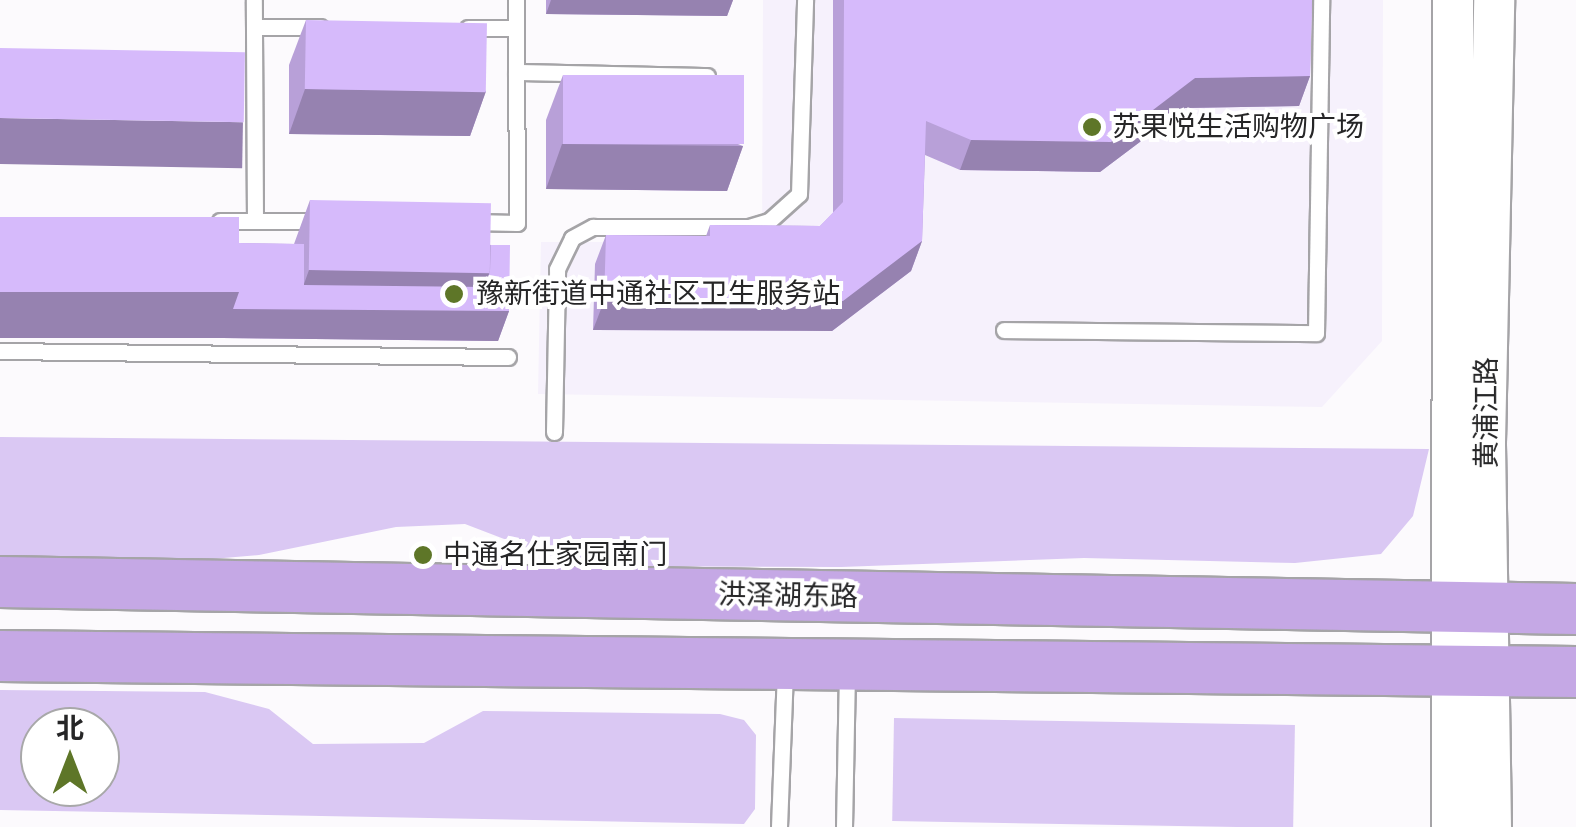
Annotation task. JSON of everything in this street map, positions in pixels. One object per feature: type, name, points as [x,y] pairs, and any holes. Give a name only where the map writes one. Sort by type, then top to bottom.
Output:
[{"type":"main road","name":"洪泽湖东路","points":[[0,582],[1576,609]]},
{"type":"main road","points":[[0,656],[1576,672]]},
{"type":"street","name":"黄浦江路","points":[[1453,0],[1471,671],[1491,827]]},
{"type":"street","name":"黄浦江路","points":[[1469,609],[1494,0]]},
{"type":"street","name":"黄浦江路","points":[[1452,827],[1471,671]]},
{"type":"lane","points":[[254,0],[255,221]]},
{"type":"lane","points":[[460,222],[516,222],[516,0]]},
{"type":"lane","points":[[554,432],[557,269],[572,238],[593,227],[749,227],[769,221],[799,194],[805,0]]},
{"type":"lane","points":[[1004,330],[1316,333],[1320,0]]},
{"type":"lane","points":[[254,27],[348,28]]},
{"type":"lane","points":[[441,28],[516,28]]},
{"type":"lane","points":[[235,58],[254,59]]},
{"type":"lane","points":[[516,72],[724,76]]},
{"type":"lane","points":[[196,220],[348,222]]},
{"type":"lane","points":[[0,351],[508,357]]},
{"type":"lane","points":[[779,827],[785,664]]},
{"type":"lane","points":[[844,827],[847,664]]},
{"type":"shaded area","points":[[763,0],[1383,0],[1382,341],[1322,407],[538,394],[541,242],[762,242]]},
{"type":"shaded area","points":[[0,437],[1429,449],[1413,516],[1381,554],[1295,563],[1084,558],[841,567],[575,566],[465,524],[396,527],[259,555],[165,563],[0,560]]},
{"type":"shaded area","points":[[0,690],[205,692],[269,709],[313,744],[424,743],[483,711],[720,714],[744,720],[756,735],[755,809],[744,824],[0,810]]},
{"type":"shaded area","points":[[894,718],[1295,725],[1293,827],[892,821]]},
{"type":"building","points":[[844,0],[1312,0],[1310,76],[1195,78],[1111,142],[971,140],[926,121],[922,241],[843,301],[604,301],[606,235],[710,236],[710,225],[820,226],[843,202]]},
{"type":"building","points":[[306,20],[487,23],[486,92],[305,89]]},
{"type":"building","points":[[0,48],[245,52],[244,122],[0,118]]},
{"type":"building","points":[[563,75],[744,75],[744,144],[563,144]]},
{"type":"building","points":[[310,200],[491,203],[490,273],[309,270]]},
{"type":"building","points":[[0,217],[239,217],[239,292],[0,292]]},
{"type":"building","points":[[239,243],[304,244],[304,285],[485,287],[491,245],[510,245],[509,311],[233,309],[239,292]]},
{"type":"place","name":"苏果悦生活购物广场","points":[[1092,127]]},
{"type":"place","name":"豫新街道中通社区卫生服务站","points":[[454,294]]},
{"type":"place","name":"中通名仕家园南门","points":[[423,555]]}]
